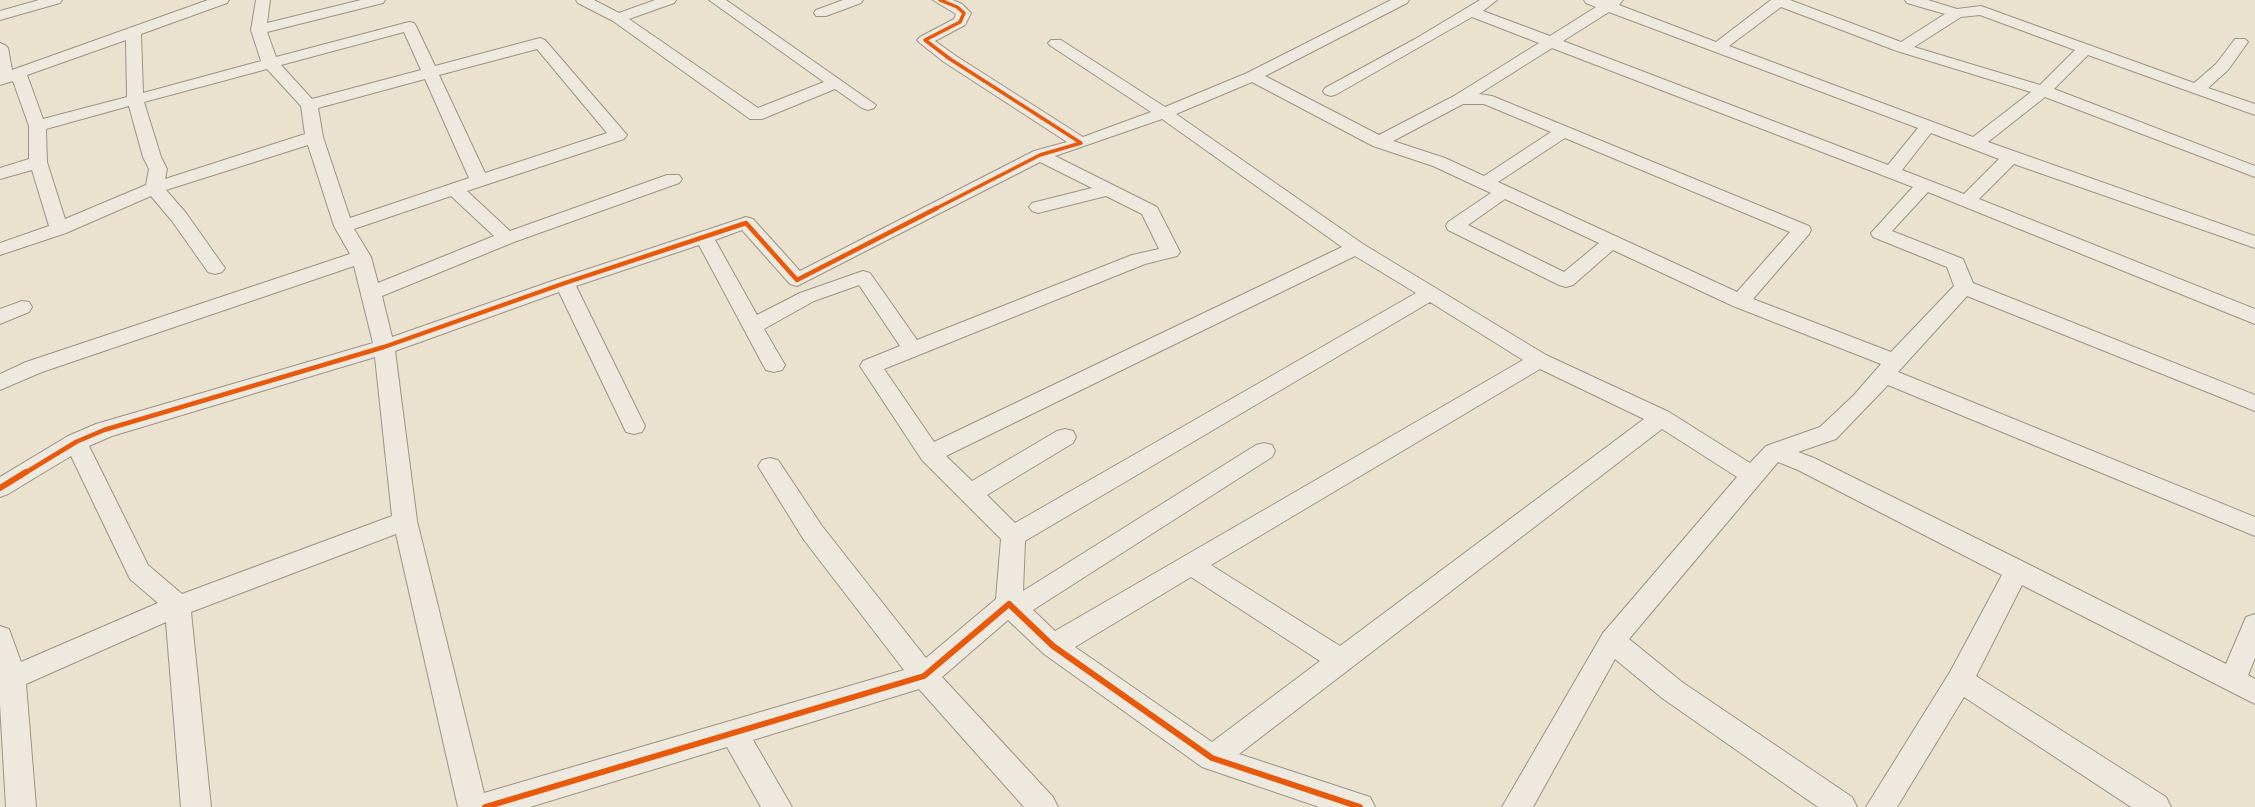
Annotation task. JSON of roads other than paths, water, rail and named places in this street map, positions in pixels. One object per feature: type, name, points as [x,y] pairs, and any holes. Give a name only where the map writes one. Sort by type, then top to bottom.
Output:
[{"type":"street","points":[[0,16],[55,0]]},
{"type":"street","points":[[8,77],[222,0]]},
{"type":"street","points":[[263,0],[259,30],[270,63],[309,105],[314,137],[344,226],[361,257],[384,347],[404,521],[473,807]]},
{"type":"street","points":[[259,30],[378,0]]},
{"type":"street","points":[[583,0],[618,18],[756,115],[836,83]]},
{"type":"street","points":[[618,18],[669,0]]},
{"type":"street","points":[[716,0],[868,105]]},
{"type":"street","points":[[821,13],[856,0]]},
{"type":"street","points":[[940,0],[957,7],[964,13],[960,22],[925,40],[950,59],[1081,143]]},
{"type":"street","points":[[0,488],[76,442],[104,430],[384,347],[565,283],[746,223],[797,280],[1040,155],[1081,143],[1164,113],[1253,76],[1402,0]]},
{"type":"street","points":[[1331,91],[1414,46],[1490,0]]},
{"type":"street","points":[[1591,0],[1613,3],[1720,47],[2011,157],[2255,242]]},
{"type":"street","points":[[1912,0],[1957,13]]},
{"type":"street","points":[[1720,47],[1779,1],[1902,48],[2043,91],[2255,172]]},
{"type":"street","points":[[1379,142],[1460,99],[1613,3]]},
{"type":"street","points":[[1902,48],[1957,13],[1986,5],[2085,50],[2255,110]]},
{"type":"street","points":[[1470,11],[1924,186],[1967,201],[2255,317]]},
{"type":"street","points":[[37,126],[135,98],[409,26],[479,180]]},
{"type":"street","points":[[133,32],[135,98],[152,157],[158,169],[154,188]]},
{"type":"street","points":[[2197,89],[2222,67],[2240,42]]},
{"type":"street","points":[[309,105],[430,71],[540,43],[618,135],[453,188],[344,226]]},
{"type":"street","points":[[1056,43],[1164,113],[1356,248],[1539,360],[1661,418],[1752,475]]},
{"type":"street","points":[[0,48],[8,77],[37,126],[38,162],[59,229]]},
{"type":"street","points":[[1976,143],[2043,91],[2085,50]]},
{"type":"street","points":[[1253,76],[1379,142],[1439,162],[1889,368],[2255,527]]},
{"type":"street","points":[[1460,99],[1486,99],[1802,230],[1740,301]]},
{"type":"street","points":[[1890,172],[1929,125]]},
{"type":"street","points":[[1485,183],[1564,131]]},
{"type":"street","points":[[0,249],[59,229],[154,188],[314,137]]},
{"type":"street","points":[[1040,155],[1150,211],[1170,252],[1139,259],[871,366],[930,454],[1013,536],[1012,606],[1053,646],[1212,758],[1360,807]]},
{"type":"street","points":[[1967,201],[2011,157]]},
{"type":"street","points":[[0,174],[38,162]]},
{"type":"street","points":[[370,293],[506,238],[673,179]]},
{"type":"street","points":[[1924,186],[1880,233],[1956,263],[1964,286],[2255,403]]},
{"type":"street","points":[[154,188],[179,217],[215,268]]},
{"type":"street","points":[[453,188],[506,238]]},
{"type":"street","points":[[1038,207],[1108,190]]},
{"type":"street","points":[[1504,192],[1455,226],[1566,281],[1611,242]]},
{"type":"street","points":[[704,237],[774,365]]},
{"type":"street","points":[[930,454],[1356,248]]},
{"type":"street","points":[[0,383],[34,367],[361,257]]},
{"type":"street","points":[[753,326],[807,296],[863,277],[913,349]]},
{"type":"street","points":[[565,283],[634,426]]},
{"type":"street","points":[[1517,807],[1612,641],[1752,475],[1774,452],[1828,433],[1862,400],[1889,368],[1964,286]]},
{"type":"street","points":[[1013,536],[1431,293]]},
{"type":"street","points":[[0,317],[22,307]]},
{"type":"street","points":[[1053,646],[1539,360]]},
{"type":"street","points":[[1212,758],[1661,418]]},
{"type":"street","points":[[970,494],[1065,437]]},
{"type":"street","points":[[76,442],[140,572],[178,606],[196,807]]},
{"type":"street","points":[[485,807],[734,734],[924,676],[1012,606],[1264,451]]},
{"type":"street","points":[[1774,452],[1806,464],[2244,685],[2255,625]]},
{"type":"street","points":[[770,466],[813,533],[924,676],[1043,807]]},
{"type":"street","points":[[12,678],[178,606],[404,521]]},
{"type":"street","points":[[1191,565],[1341,660]]},
{"type":"street","points":[[1881,807],[1960,680],[2018,570]]},
{"type":"street","points":[[0,637],[12,678],[21,807]]},
{"type":"street","points":[[1612,641],[1672,690],[1842,807]]},
{"type":"street","points":[[1960,680],[2156,807]]},
{"type":"street","points":[[734,734],[777,807]]}]
